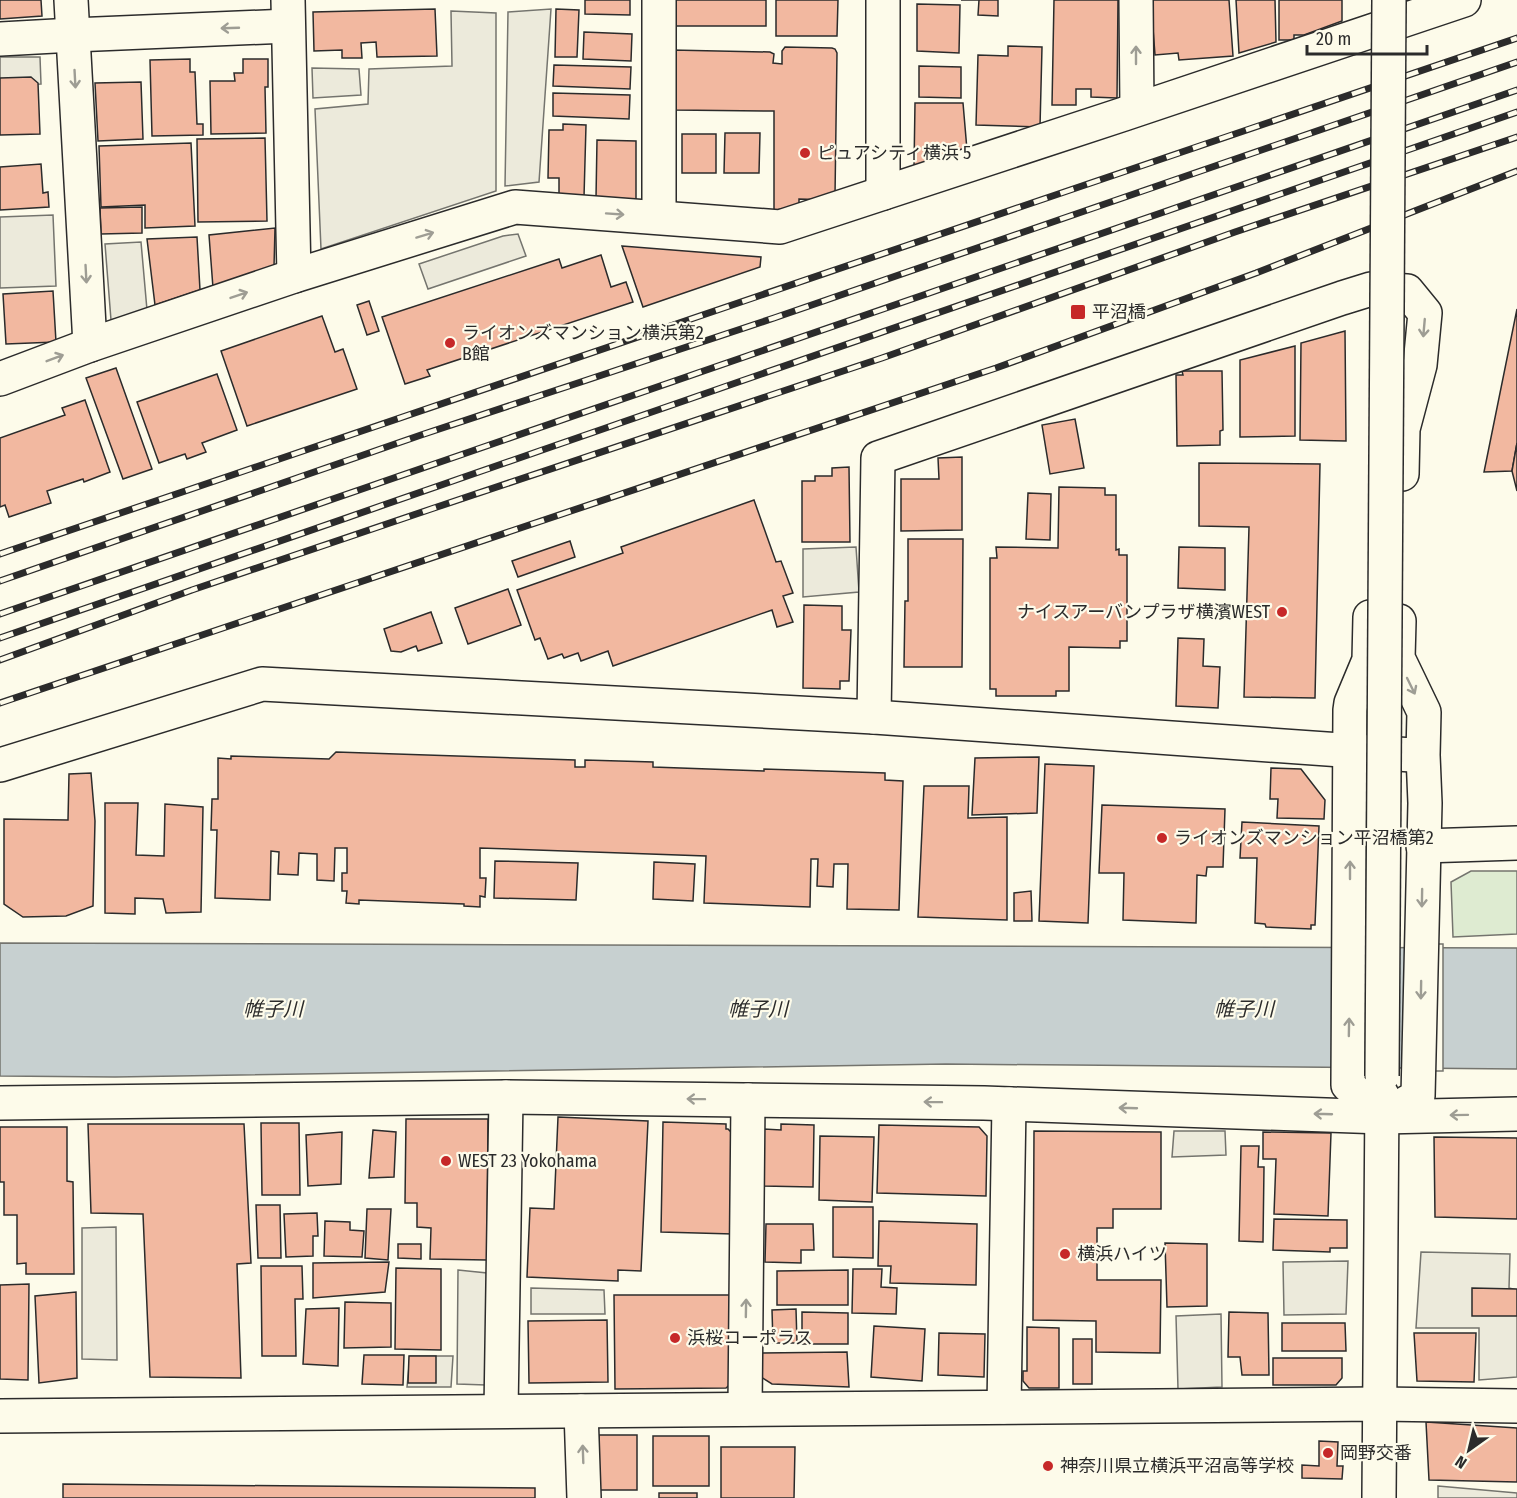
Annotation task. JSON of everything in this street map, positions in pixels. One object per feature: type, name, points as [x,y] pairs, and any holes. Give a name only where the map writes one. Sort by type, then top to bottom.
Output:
[{"type":"street","points":[[71,0],[90,345]]},
{"type":"street","points":[[658,217],[659,0]]},
{"type":"street","points":[[883,0],[883,193]]},
{"type":"street","points":[[1136,0],[1137,110]]},
{"type":"street","points":[[0,379],[90,345],[294,276],[515,207],[780,227],[1137,110],[1390,10],[1464,0]]},
{"type":"street","points":[[1379,1498],[1390,10]]},
{"type":"street","points":[[0,39],[288,13],[294,276]]},
{"type":"street","points":[[1371,289],[1369,660],[1351,703],[1348,1085],[1382,1117]]},
{"type":"street","points":[[874,717],[878,458],[1331,301],[1371,289],[1407,291],[1425,313],[1420,365],[1403,429],[1398,658],[1424,712],[1425,803],[1418,1096],[1382,1117]]},
{"type":"street","points":[[0,765],[262,684],[874,717],[1423,755]]},
{"type":"street","points":[[1423,846],[1517,843]]},
{"type":"street","points":[[0,1103],[506,1097],[1009,1104],[1382,1117],[1517,1114]]},
{"type":"street","points":[[501,1411],[506,1097]]},
{"type":"street","points":[[745,1409],[748,1100]]},
{"type":"street","points":[[1004,1407],[1009,1104]]},
{"type":"street","points":[[0,1416],[1379,1404],[1517,1406]]},
{"type":"street","points":[[582,1411],[584,1498]]},
{"type":"green space","points":[[1471,871],[1517,871],[1517,934],[1453,937],[1451,882]]},
{"type":"shaded area","points":[[551,9],[539,182],[505,186],[508,12]]},
{"type":"shaded area","points":[[451,11],[496,13],[496,191],[321,249],[315,109],[368,104],[369,69],[452,66]]},
{"type":"shaded area","points":[[0,57],[40,57],[41,84],[0,85]]},
{"type":"shaded area","points":[[312,68],[359,69],[361,95],[313,98]]},
{"type":"shaded area","points":[[53,215],[56,286],[0,288],[0,217]]},
{"type":"shaded area","points":[[518,234],[526,256],[428,289],[419,264],[503,236]]},
{"type":"shaded area","points":[[141,242],[147,310],[111,320],[105,244]]},
{"type":"shaded area","points":[[856,547],[859,592],[803,597],[803,549]]},
{"type":"shaded area","points":[[1174,1131],[1225,1131],[1226,1155],[1172,1157]]},
{"type":"shaded area","points":[[116,1227],[117,1360],[82,1359],[82,1228]]},
{"type":"shaded area","points":[[1421,1252],[1510,1254],[1509,1288],[1517,1290],[1517,1377],[1479,1380],[1479,1328],[1416,1328]]},
{"type":"shaded area","points":[[1348,1261],[1346,1314],[1284,1315],[1283,1262]]},
{"type":"shaded area","points":[[458,1270],[487,1273],[486,1385],[457,1384]]},
{"type":"shaded area","points":[[531,1288],[604,1290],[605,1314],[531,1314]]},
{"type":"shaded area","points":[[1221,1314],[1222,1387],[1178,1389],[1176,1316]]},
{"type":"shaded area","points":[[410,1356],[453,1356],[451,1387],[407,1387]]},
{"type":"shaded area","points":[[1438,1486],[1517,1493],[1517,1498],[1438,1498]]},
{"type":"water","name":"帷子川","points":[[0,943],[1517,948],[1517,1069],[946,1064],[115,1077],[0,1076]]},
{"type":"pier","points":[[1410,944],[1443,944],[1443,1071],[1409,1071]]},
{"type":"building","points":[[0,0],[41,0],[42,16],[0,19]]},
{"type":"building","points":[[585,0],[630,0],[630,15],[585,14]]},
{"type":"building","points":[[676,0],[766,0],[766,26],[676,26]]},
{"type":"building","points":[[776,0],[838,0],[837,36],[776,36]]},
{"type":"building","points":[[979,0],[998,0],[998,16],[978,15]]},
{"type":"building","points":[[1054,0],[1118,0],[1117,98],[1091,97],[1091,89],[1076,89],[1076,105],[1052,105]]},
{"type":"building","points":[[1153,0],[1229,0],[1233,56],[1179,60],[1178,53],[1155,55],[1151,2]]},
{"type":"building","points":[[1236,0],[1275,0],[1276,42],[1239,53]]},
{"type":"building","points":[[1279,0],[1342,0],[1342,21],[1304,35],[1294,35],[1294,40],[1279,40]]},
{"type":"building","points":[[917,4],[960,5],[959,53],[917,51]]},
{"type":"building","points":[[435,9],[437,56],[377,57],[376,42],[361,43],[362,58],[342,58],[342,50],[314,51],[313,12]]},
{"type":"building","points":[[556,9],[579,10],[577,57],[555,57]]},
{"type":"building","points":[[584,32],[632,34],[631,61],[583,59]]},
{"type":"building","points":[[1008,46],[1042,47],[1040,127],[976,125],[978,55],[1008,56]]},
{"type":"building","name":"ピュアシティ横浜 5","points":[[785,47],[832,48],[837,53],[835,196],[832,200],[799,199],[799,212],[774,211],[774,111],[674,110],[672,50],[770,52],[774,54],[773,63],[782,64],[782,51]]},
{"type":"building","points":[[190,59],[190,72],[195,72],[197,124],[203,124],[203,135],[152,136],[150,60]]},
{"type":"building","points":[[243,59],[268,59],[268,87],[265,87],[266,133],[211,134],[210,81],[235,81],[234,73],[243,73]]},
{"type":"building","points":[[554,65],[631,67],[630,89],[553,86]]},
{"type":"building","points":[[919,66],[961,67],[961,98],[919,97]]},
{"type":"building","points":[[31,77],[38,83],[40,134],[0,135],[0,78]]},
{"type":"building","points":[[141,82],[143,139],[98,141],[95,83]]},
{"type":"building","points":[[553,93],[630,95],[629,119],[553,116]]},
{"type":"building","points":[[915,103],[963,103],[967,150],[914,167]]},
{"type":"building","points":[[563,124],[586,125],[584,197],[559,196],[559,178],[548,178],[549,130],[563,130]]},
{"type":"building","points":[[725,133],[760,133],[759,173],[724,173]]},
{"type":"building","points":[[682,134],[716,134],[716,173],[682,173]]},
{"type":"building","points":[[265,138],[267,221],[198,222],[197,139]]},
{"type":"building","points":[[597,140],[636,141],[636,199],[596,198]]},
{"type":"building","points":[[191,143],[195,226],[145,228],[145,205],[101,207],[99,146]]},
{"type":"building","points":[[41,164],[43,193],[48,192],[49,207],[0,210],[0,167]]},
{"type":"building","points":[[142,207],[142,233],[101,234],[100,208]]},
{"type":"building","points":[[275,228],[274,267],[213,288],[209,235]]},
{"type":"building","points":[[197,237],[200,290],[155,305],[147,239]]},
{"type":"building","points":[[622,246],[761,257],[760,267],[643,307]]},
{"type":"building","name":"ライオンズマンション横浜第2 B館","points":[[601,255],[611,287],[626,282],[633,302],[427,370],[430,376],[405,384],[382,317],[559,259],[562,268]]},
{"type":"building","points":[[53,291],[56,342],[6,344],[3,294]]},
{"type":"building","points":[[369,301],[379,331],[367,335],[357,305]]},
{"type":"building","points":[[1517,309],[1517,443],[1512,471],[1484,472]]},
{"type":"building","points":[[322,316],[335,352],[343,349],[357,389],[247,426],[221,351]]},
{"type":"building","points":[[1345,331],[1346,441],[1300,440],[1301,343]]},
{"type":"building","points":[[1295,346],[1295,436],[1240,437],[1240,360]]},
{"type":"building","points":[[116,368],[152,469],[123,479],[86,378]]},
{"type":"building","points":[[1182,371],[1222,371],[1223,430],[1220,431],[1220,445],[1177,446],[1176,375],[1183,375]]},
{"type":"building","points":[[217,374],[237,430],[202,443],[206,452],[187,459],[185,454],[159,463],[137,402]]},
{"type":"building","points":[[85,400],[110,472],[84,482],[83,479],[47,491],[51,503],[9,517],[5,505],[0,507],[0,438],[65,415],[62,408]]},
{"type":"building","points":[[1075,419],[1084,468],[1050,474],[1042,425]]},
{"type":"building","points":[[1517,443],[1517,491],[1512,471]]},
{"type":"building","points":[[962,457],[962,530],[901,531],[901,479],[939,479],[938,458]]},
{"type":"building","name":"ナイスアーバンプラザ横濱WEST","points":[[1199,463],[1320,464],[1315,698],[1244,697],[1249,527],[1199,526]]},
{"type":"building","points":[[849,467],[850,542],[802,542],[802,481],[815,481],[815,476],[832,476],[832,468]]},
{"type":"building","points":[[1059,487],[1105,488],[1105,495],[1116,495],[1116,550],[1119,549],[1119,555],[1127,555],[1127,641],[1120,641],[1120,648],[1069,647],[1069,691],[1056,691],[1056,696],[996,696],[996,689],[990,689],[990,558],[997,558],[996,547],[1058,548]]},
{"type":"building","points":[[1028,493],[1051,494],[1050,540],[1026,539]]},
{"type":"building","points":[[754,500],[776,562],[781,561],[793,593],[783,596],[793,622],[777,627],[772,610],[613,666],[608,651],[581,661],[578,653],[564,658],[562,654],[548,659],[540,638],[535,640],[517,590],[623,553],[621,547]]},
{"type":"building","points":[[908,539],[963,539],[962,667],[904,667],[905,601],[908,601]]},
{"type":"building","points":[[570,541],[575,557],[518,577],[512,561]]},
{"type":"building","points":[[1179,547],[1225,548],[1225,590],[1178,588]]},
{"type":"building","points":[[508,589],[521,625],[468,644],[455,608]]},
{"type":"building","points":[[804,605],[842,606],[842,630],[851,630],[849,681],[840,681],[840,689],[803,688]]},
{"type":"building","points":[[431,612],[442,643],[418,651],[416,646],[401,652],[391,651],[384,629]]},
{"type":"building","points":[[1178,638],[1204,639],[1203,666],[1220,667],[1218,708],[1176,706]]},
{"type":"building","points":[[336,752],[575,760],[575,767],[585,767],[585,760],[653,762],[653,767],[885,773],[885,780],[903,781],[899,910],[847,909],[848,864],[834,864],[833,887],[817,886],[818,859],[811,859],[810,907],[704,903],[706,856],[480,848],[480,878],[486,878],[485,897],[480,896],[480,907],[464,906],[464,904],[359,900],[359,904],[346,903],[347,891],[342,891],[342,873],[347,873],[347,848],[335,848],[334,881],[317,880],[317,854],[299,853],[298,875],[278,874],[279,852],[271,851],[270,900],[215,898],[217,830],[211,830],[212,799],[218,799],[218,758],[231,759],[231,756],[329,759]]},
{"type":"building","points":[[1039,757],[1037,813],[972,815],[975,758]]},
{"type":"building","points":[[1045,764],[1094,766],[1088,923],[1039,921]]},
{"type":"building","points":[[1271,768],[1301,769],[1325,800],[1324,819],[1277,818],[1278,799],[1270,799]]},
{"type":"building","points":[[91,773],[95,821],[93,906],[66,916],[23,917],[4,904],[4,819],[68,820],[69,774]]},
{"type":"building","points":[[924,786],[969,786],[968,818],[1007,817],[1007,920],[918,917]]},
{"type":"building","points":[[105,803],[138,803],[136,855],[164,856],[165,804],[203,807],[201,912],[166,913],[163,899],[135,898],[135,914],[105,913]]},
{"type":"building","name":"ライオンズマンション平沼橋第2","points":[[1102,805],[1225,809],[1223,867],[1207,867],[1206,876],[1197,875],[1196,923],[1123,920],[1124,873],[1099,873]]},
{"type":"building","points":[[1242,822],[1319,826],[1315,925],[1311,925],[1311,929],[1266,927],[1265,924],[1255,923],[1257,858],[1240,858]]},
{"type":"building","points":[[495,861],[578,863],[576,900],[494,898]]},
{"type":"building","points":[[654,862],[695,864],[693,901],[653,899]]},
{"type":"building","points":[[1031,891],[1032,921],[1014,921],[1014,893]]},
{"type":"building","points":[[558,1117],[648,1121],[641,1271],[618,1270],[618,1281],[527,1277],[530,1208],[554,1209]]},
{"type":"building","name":"WEST 23 Yokohama","points":[[406,1119],[488,1119],[487,1260],[430,1259],[431,1228],[417,1227],[417,1203],[405,1203]]},
{"type":"building","points":[[663,1122],[726,1124],[726,1129],[735,1136],[733,1234],[661,1232]]},
{"type":"building","points":[[261,1123],[299,1123],[300,1195],[262,1195]]},
{"type":"building","points":[[88,1124],[244,1124],[251,1263],[237,1264],[241,1378],[150,1377],[143,1214],[91,1213]]},
{"type":"building","points":[[781,1124],[814,1125],[813,1187],[763,1186],[764,1129],[781,1130]]},
{"type":"building","points":[[879,1125],[979,1127],[987,1136],[986,1196],[877,1193]]},
{"type":"building","points":[[0,1127],[67,1127],[67,1181],[73,1182],[74,1274],[26,1274],[26,1263],[17,1264],[17,1215],[4,1215],[4,1182],[0,1182]]},
{"type":"building","points":[[373,1130],[396,1132],[394,1177],[369,1178]]},
{"type":"building","name":"横浜ハイツ","points":[[1034,1131],[1161,1132],[1161,1209],[1113,1209],[1113,1228],[1097,1228],[1097,1280],[1161,1280],[1160,1353],[1096,1352],[1096,1321],[1033,1320]]},
{"type":"building","points":[[342,1132],[341,1184],[308,1186],[306,1135]]},
{"type":"building","points":[[1263,1132],[1331,1133],[1328,1216],[1274,1214],[1276,1159],[1263,1159]]},
{"type":"building","points":[[820,1136],[874,1137],[872,1202],[819,1200]]},
{"type":"building","points":[[1434,1137],[1517,1138],[1517,1219],[1435,1217]]},
{"type":"building","points":[[1241,1146],[1259,1146],[1258,1167],[1264,1167],[1263,1242],[1239,1241]]},
{"type":"building","points":[[256,1205],[280,1205],[281,1258],[258,1258]]},
{"type":"building","points":[[833,1207],[873,1207],[873,1258],[833,1257]]},
{"type":"building","points":[[367,1209],[391,1209],[388,1260],[365,1258]]},
{"type":"building","points":[[317,1213],[318,1236],[313,1236],[313,1256],[286,1257],[284,1214]]},
{"type":"building","points":[[1274,1219],[1347,1220],[1347,1248],[1330,1248],[1330,1252],[1273,1250]]},
{"type":"building","points":[[325,1221],[350,1222],[350,1230],[364,1231],[362,1257],[324,1256]]},
{"type":"building","points":[[879,1221],[977,1224],[976,1285],[890,1283],[891,1266],[878,1266]]},
{"type":"building","points":[[766,1224],[813,1224],[814,1250],[801,1250],[801,1263],[765,1262]]},
{"type":"building","points":[[1165,1243],[1207,1244],[1207,1306],[1167,1307]]},
{"type":"building","points":[[398,1244],[421,1244],[421,1259],[398,1258]]},
{"type":"building","points":[[389,1262],[385,1292],[313,1298],[313,1263]]},
{"type":"building","points":[[261,1266],[302,1266],[303,1299],[295,1299],[296,1356],[262,1356]]},
{"type":"building","points":[[396,1268],[441,1269],[441,1350],[395,1349]]},
{"type":"building","points":[[853,1269],[882,1269],[881,1287],[897,1288],[896,1314],[852,1313]]},
{"type":"building","points":[[848,1270],[848,1305],[777,1305],[777,1271]]},
{"type":"building","points":[[29,1284],[28,1380],[0,1379],[0,1285]]},
{"type":"building","points":[[1472,1288],[1517,1289],[1517,1316],[1472,1316]]},
{"type":"building","points":[[76,1292],[77,1378],[39,1383],[35,1296]]},
{"type":"building","name":"浜桜コーポラス","points":[[614,1295],[734,1295],[735,1380],[726,1388],[615,1389]]},
{"type":"building","points":[[345,1302],[391,1303],[391,1347],[344,1348]]},
{"type":"building","points":[[339,1308],[338,1366],[303,1364],[306,1309]]},
{"type":"building","points":[[796,1309],[797,1343],[773,1343],[772,1310]]},
{"type":"building","points":[[802,1312],[848,1313],[848,1344],[802,1344]]},
{"type":"building","points":[[1229,1312],[1268,1313],[1269,1375],[1242,1375],[1240,1357],[1228,1357]]},
{"type":"building","points":[[607,1320],[608,1382],[529,1383],[528,1321]]},
{"type":"building","points":[[1282,1323],[1345,1323],[1346,1351],[1282,1351]]},
{"type":"building","points":[[874,1326],[925,1329],[922,1381],[871,1377]]},
{"type":"building","points":[[1027,1327],[1059,1328],[1059,1388],[1029,1388],[1023,1381],[1023,1371],[1027,1371]]},
{"type":"building","points":[[939,1333],[985,1334],[984,1377],[938,1375]]},
{"type":"building","points":[[1414,1333],[1476,1333],[1474,1382],[1417,1381]]},
{"type":"building","points":[[1073,1339],[1092,1339],[1092,1384],[1073,1384]]},
{"type":"building","points":[[847,1352],[849,1387],[772,1384],[761,1377],[761,1353]]},
{"type":"building","points":[[364,1355],[404,1355],[403,1385],[362,1384]]},
{"type":"building","points":[[409,1356],[436,1356],[436,1383],[408,1383]]},
{"type":"building","points":[[1273,1358],[1342,1358],[1342,1378],[1336,1385],[1273,1385]]},
{"type":"building","points":[[1426,1422],[1517,1428],[1517,1482],[1429,1480]]},
{"type":"building","points":[[599,1435],[637,1435],[637,1490],[599,1490]]},
{"type":"building","points":[[653,1436],[709,1436],[709,1486],[653,1486]]},
{"type":"building","name":"岡野交番","points":[[1319,1441],[1338,1442],[1337,1466],[1343,1466],[1342,1479],[1302,1478],[1302,1465],[1319,1466]]},
{"type":"building","points":[[721,1447],[795,1447],[794,1498],[721,1498]]},
{"type":"building","points":[[63,1484],[535,1488],[535,1498],[63,1498]]},
{"type":"building","points":[[659,1493],[697,1493],[697,1498],[659,1498]]},
{"type":"railway","points":[[0,554],[1517,38]]},
{"type":"railway","points":[[0,581],[421,435],[774,318],[1517,62]]},
{"type":"railway","points":[[0,614],[1517,90]]},
{"type":"railway","points":[[0,638],[1517,112]]},
{"type":"railway","points":[[0,660],[192,590],[882,358],[1235,232],[1517,137]]},
{"type":"railway","points":[[0,703],[996,368],[1256,273],[1517,171]]},
{"type":"place","name":"ピュアシティ横浜 5","points":[[805,153]]},
{"type":"place","name":"平沼橋","points":[[1078,312]]},
{"type":"place","name":"ライオンズマンション横浜第2 B館","points":[[450,343]]},
{"type":"place","name":"ナイスアーバンプラザ横濱WEST","points":[[1282,612]]},
{"type":"place","name":"ライオンズマンション平沼橋第2","points":[[1162,838]]},
{"type":"place","name":"WEST 23 Yokohama","points":[[446,1161]]},
{"type":"place","name":"横浜ハイツ","points":[[1065,1254]]},
{"type":"place","name":"浜桜コーポラス","points":[[675,1338]]},
{"type":"place","name":"岡野交番","points":[[1328,1453]]},
{"type":"place","name":"神奈川県立横浜平沼高等学校","points":[[1048,1466]]}]
